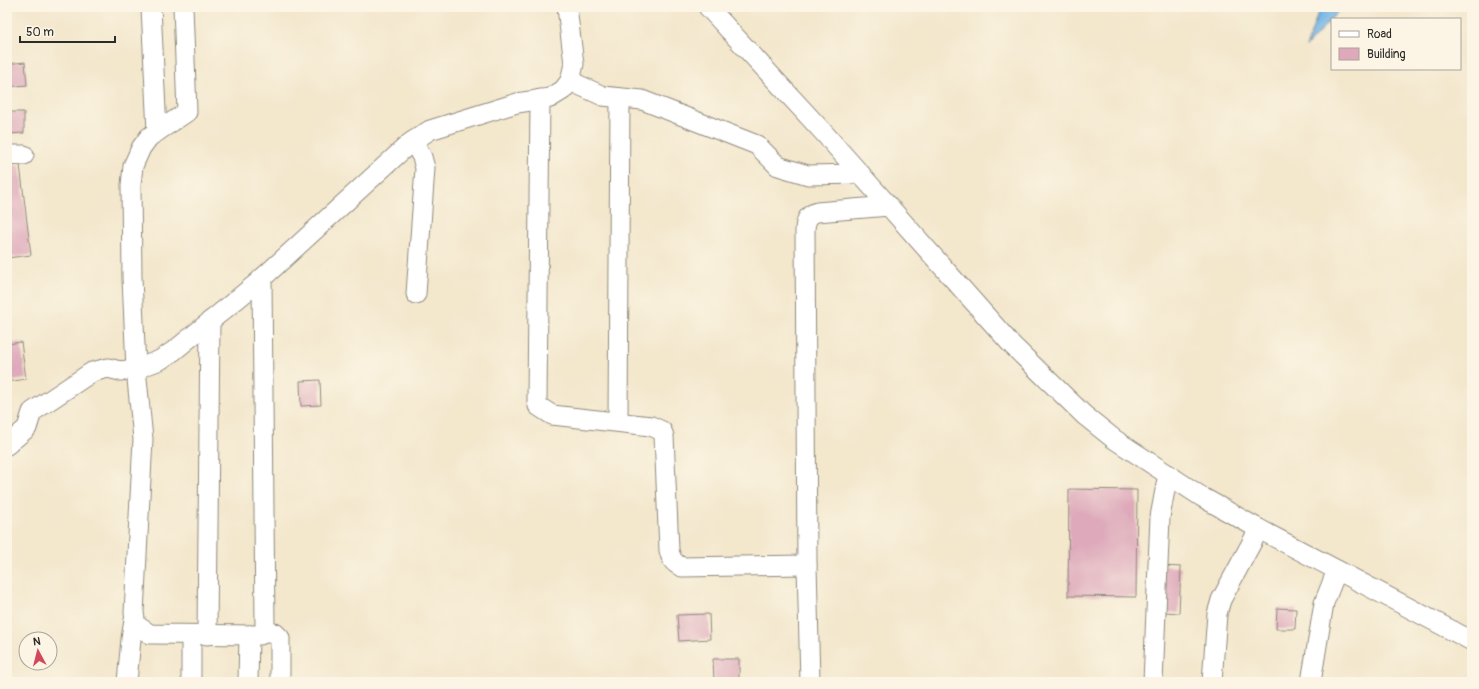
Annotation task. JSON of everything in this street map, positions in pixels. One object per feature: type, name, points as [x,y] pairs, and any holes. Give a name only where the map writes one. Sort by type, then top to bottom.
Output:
[{"type":"street","points":[[151,7],[157,132]]},
{"type":"street","points":[[127,682],[134,620],[143,439],[136,369],[132,278],[131,184],[133,166],[141,148],[157,132],[187,112],[183,7]]},
{"type":"street","points":[[7,445],[27,428],[32,412],[92,372],[108,368],[120,371],[136,369],[160,360],[262,278],[413,141],[430,130],[517,103],[550,98],[563,90],[570,81],[574,64],[567,7]]},
{"type":"street","points":[[708,7],[861,174],[1011,344],[1084,415],[1114,439],[1202,497],[1259,529],[1472,641]]},
{"type":"street","points":[[570,81],[603,96],[642,100],[757,145],[778,166],[808,175],[861,174]]},
{"type":"street","points":[[618,422],[620,98]]},
{"type":"street","points":[[540,99],[538,406],[552,415],[651,426],[662,431],[664,436],[669,550],[671,559],[675,564],[682,567],[808,565]]},
{"type":"street","points":[[413,141],[422,157],[425,168],[416,294]]},
{"type":"street","points":[[810,682],[806,220],[811,214],[818,212],[889,206]]},
{"type":"street","points":[[248,682],[256,634],[266,628],[262,278]]},
{"type":"street","points":[[191,682],[199,635],[210,321]]},
{"type":"street","points":[[1153,682],[1160,517],[1168,474]]},
{"type":"street","points":[[1212,682],[1217,614],[1221,600],[1259,529]]},
{"type":"street","points":[[1311,682],[1324,603],[1337,570]]},
{"type":"street","points":[[134,620],[136,625],[150,634],[278,634],[280,638],[280,682]]},
{"type":"water","points":[[1320,7],[1342,7],[1331,18],[1306,47]]},
{"type":"building","points":[[25,62],[27,85],[7,87],[7,64]]},
{"type":"building","points":[[7,112],[24,112],[24,133],[7,134]]},
{"type":"building","points":[[20,165],[31,255],[7,258],[7,166]]},
{"type":"building","points":[[21,342],[26,379],[7,382],[7,344]]},
{"type":"building","points":[[320,380],[321,405],[301,406],[300,381]]},
{"type":"building","points":[[1069,489],[1137,490],[1136,597],[1068,596]]},
{"type":"building","points":[[1163,566],[1181,567],[1179,613],[1165,612],[1166,606],[1161,605]]},
{"type":"building","points":[[1277,608],[1296,609],[1295,629],[1276,629]]},
{"type":"building","points":[[709,614],[710,639],[679,641],[677,615]]},
{"type":"building","points":[[713,659],[739,659],[739,682],[714,682]]}]
